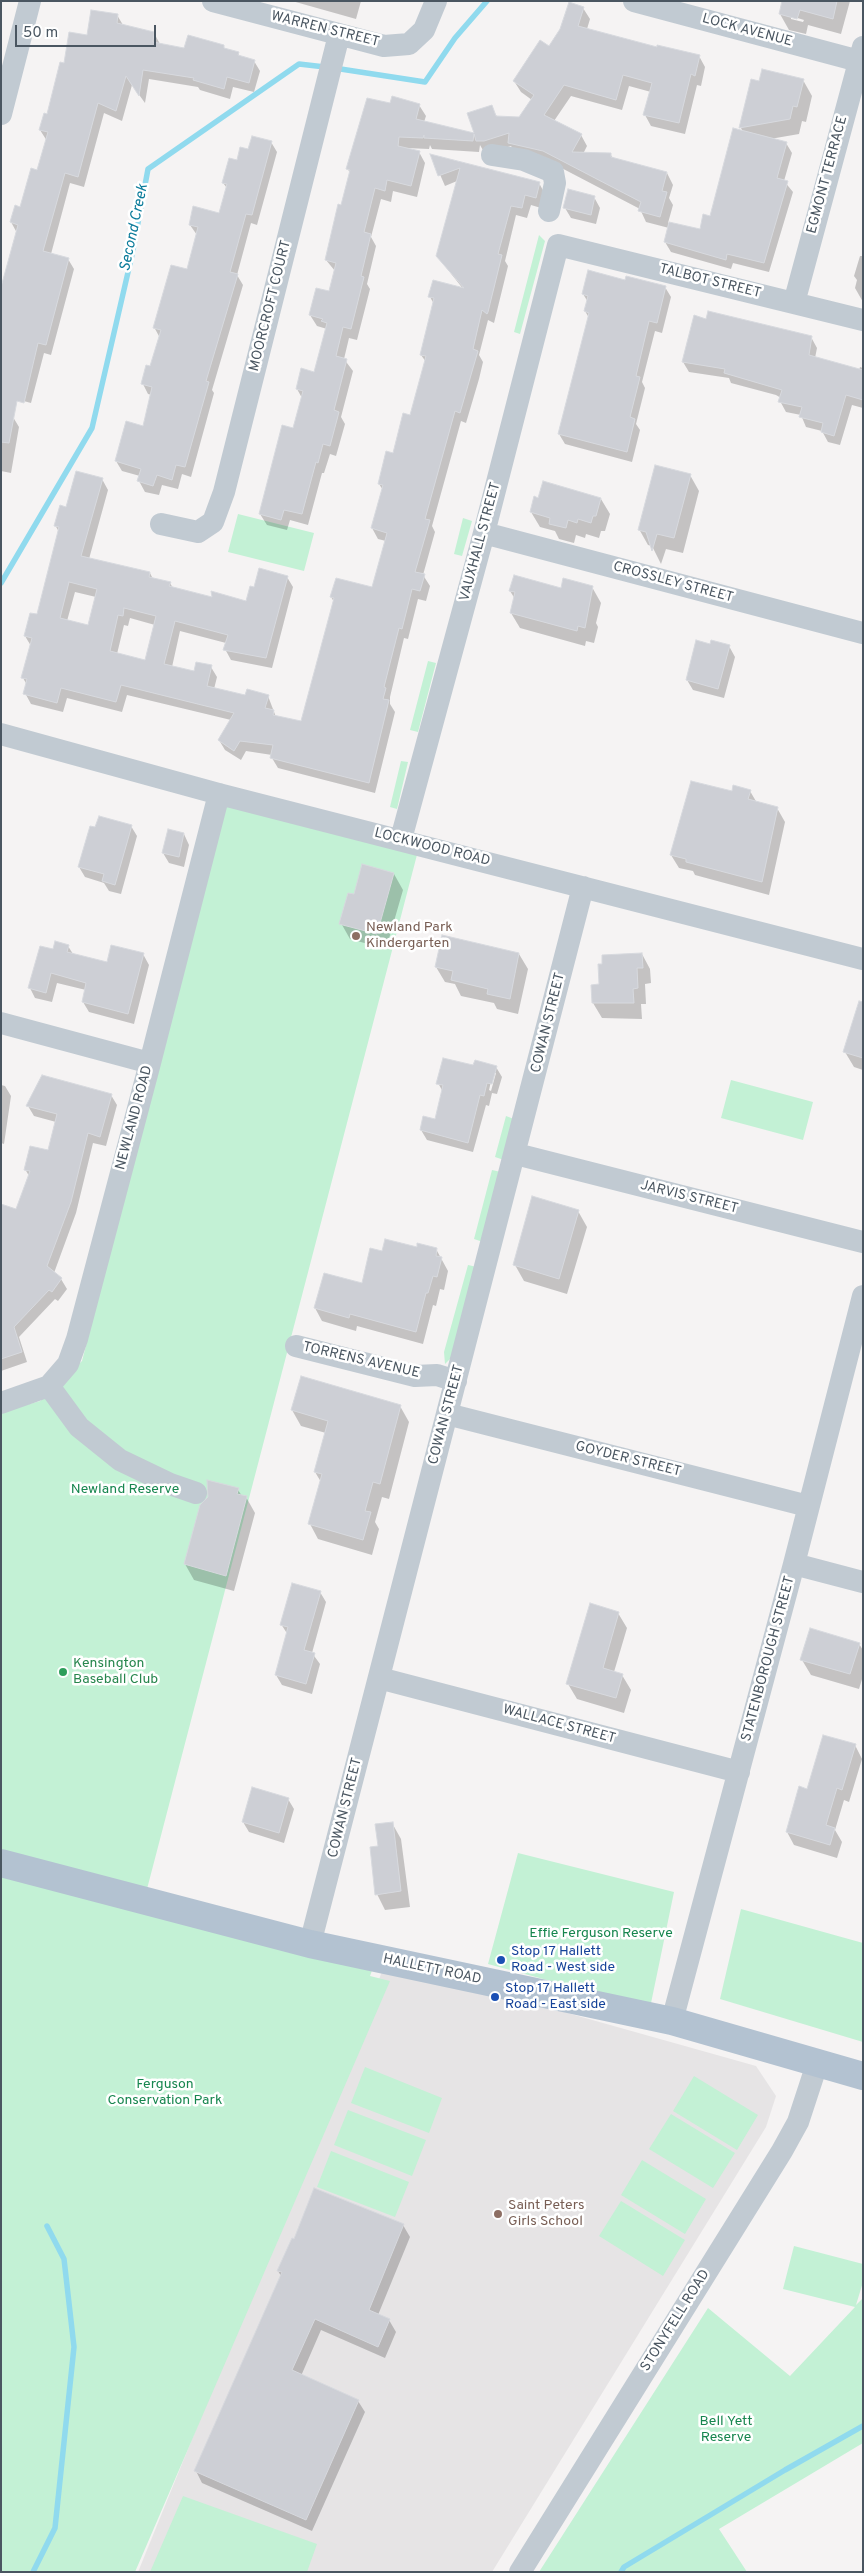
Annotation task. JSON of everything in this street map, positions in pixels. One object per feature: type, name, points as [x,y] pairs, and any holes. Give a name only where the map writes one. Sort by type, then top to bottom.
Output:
[{"type":"main road","name":"HALLETT ROAD","points":[[1,1863],[310,1944],[672,2021],[863,2076]]},
{"type":"street","points":[[1,114],[30,1]]},
{"type":"street","name":"WARREN STREET","points":[[213,1],[384,46],[409,44],[424,30],[436,1]]},
{"type":"street","name":"LOCK AVENUE","points":[[634,1],[861,54]]},
{"type":"street","name":"MOORCROFT COURT","points":[[161,524],[198,532],[213,522],[224,492],[339,35]]},
{"type":"street","name":"EGMONT TERRACE","points":[[794,303],[861,54]]},
{"type":"street","points":[[492,155],[524,160],[552,172],[555,183],[549,211]]},
{"type":"street","name":"TALBOT STREET","points":[[558,245],[863,320]]},
{"type":"street","name":"VAUXHALL STREET","points":[[401,839],[484,533],[558,245]]},
{"type":"street","name":"CROSSLEY STREET","points":[[484,533],[863,632]]},
{"type":"street","name":"LOCKWOOD ROAD","points":[[1,734],[219,794],[401,839],[863,959]]},
{"type":"street","name":"NEWLAND ROAD","points":[[1,1403],[49,1386],[68,1364],[77,1339],[219,794]]},
{"type":"street","name":"COWAN STREET","points":[[310,1944],[516,1154],[583,886]]},
{"type":"street","points":[[1,1023],[150,1063]]},
{"type":"street","name":"JARVIS STREET","points":[[516,1154],[863,1242]]},
{"type":"street","name":"STATENBOROUGH STREET","points":[[672,2021],[794,1564],[863,1296]]},
{"type":"street","name":"TORRENS AVENUE","points":[[296,1346],[415,1376],[437,1375],[456,1381]]},
{"type":"street","points":[[49,1386],[79,1427],[120,1460],[170,1484],[196,1493]]},
{"type":"street","name":"GOYDER STREET","points":[[447,1414],[808,1506]]},
{"type":"street","points":[[794,1564],[863,1582]]},
{"type":"street","name":"WALLACE STREET","points":[[379,1678],[739,1772]]},
{"type":"street","name":"STONYFELL ROAD","points":[[520,2572],[782,2151],[798,2122],[817,2064]]},
{"type":"shaded area","name":"Saint Peters Girls School","points":[[386,1962],[756,2066],[776,2096],[766,2127],[492,2572],[138,2572]]},
{"type":"green space","points":[[539,235],[545,241],[520,334],[514,332]]},
{"type":"green space","points":[[238,514],[314,533],[304,571],[228,552]]},
{"type":"green space","points":[[463,518],[472,521],[462,556],[454,554]]},
{"type":"green space","points":[[428,661],[436,663],[418,732],[410,730]]},
{"type":"green space","points":[[401,761],[408,762],[397,809],[390,807]]},
{"type":"green space","name":"Newland Reserve","points":[[226,803],[418,851],[147,1889],[1,1850],[1,1412],[40,1401],[82,1361]]},
{"type":"green space","points":[[731,1080],[813,1102],[803,1140],[721,1118]]},
{"type":"green space","points":[[506,1116],[514,1119],[504,1160],[495,1157]]},
{"type":"green space","points":[[492,1170],[501,1172],[483,1242],[474,1239]]},
{"type":"green space","points":[[468,1265],[477,1267],[453,1356],[445,1364],[444,1352]]},
{"type":"green space","name":"Effie Ferguson Reserve","points":[[518,1853],[674,1892],[650,2008],[488,1964]]},
{"type":"green space","name":"Ferguson Conservation Park","points":[[1,1876],[374,1965],[370,1976],[390,1981],[135,2572],[1,2572]]},
{"type":"green space","points":[[741,1909],[863,1943],[863,2042],[720,1999]]},
{"type":"green space","points":[[365,2067],[442,2098],[429,2133],[351,2103]]},
{"type":"green space","points":[[694,2076],[758,2115],[737,2150],[673,2111]]},
{"type":"green space","points":[[348,2110],[426,2140],[412,2176],[334,2145]]},
{"type":"green space","points":[[671,2114],[735,2153],[713,2188],[649,2149]]},
{"type":"green space","points":[[331,2151],[409,2182],[395,2217],[317,2187]]},
{"type":"green space","points":[[642,2160],[706,2199],[685,2234],[621,2195]]},
{"type":"green space","points":[[621,2201],[685,2240],[663,2276],[599,2236]]},
{"type":"green space","name":"Bell Yett Reserve","points":[[794,2246],[863,2264],[863,2282],[856,2305],[863,2298],[863,2443],[719,2529],[747,2572],[539,2572],[708,2308],[790,2376],[855,2307],[783,2289]]},
{"type":"green space","points":[[183,2496],[317,2544],[307,2572],[150,2572]]},
{"type":"building","points":[[782,1],[837,1],[833,19],[800,10],[797,19],[779,14]]},
{"type":"building","points":[[569,2],[584,7],[578,26],[657,47],[657,45],[700,55],[695,76],[691,74],[679,123],[643,115],[652,83],[623,75],[616,100],[564,85],[544,115],[582,134],[572,152],[611,153],[611,157],[667,172],[662,191],[667,192],[660,217],[638,211],[641,202],[543,151],[508,143],[509,133],[484,141],[476,141],[474,134],[473,141],[424,138],[424,135],[423,138],[399,137],[398,146],[420,151],[411,186],[387,180],[385,191],[375,188],[364,232],[371,234],[361,276],[364,277],[351,329],[343,327],[336,356],[347,359],[334,410],[339,412],[330,446],[323,444],[318,463],[316,462],[302,514],[284,510],[281,520],[259,514],[282,425],[293,428],[303,391],[296,389],[301,368],[314,372],[327,323],[321,321],[323,319],[309,315],[316,288],[329,291],[336,263],[325,260],[338,204],[341,205],[350,170],[346,169],[367,98],[390,103],[392,96],[420,104],[416,119],[474,133],[467,113],[492,105],[496,116],[519,117],[534,95],[513,81],[540,40],[549,46],[560,29]]},
{"type":"building","points":[[91,10],[118,14],[117,23],[154,32],[153,42],[184,48],[188,35],[224,45],[224,48],[239,52],[238,55],[255,60],[249,83],[227,77],[224,89],[193,80],[194,78],[143,70],[139,96],[126,76],[116,111],[98,103],[78,177],[65,173],[43,251],[69,258],[46,345],[38,343],[24,403],[17,401],[9,443],[1,442],[1,287],[18,225],[10,222],[15,205],[20,207],[31,168],[37,170],[48,132],[39,130],[44,113],[47,114],[60,62],[64,63],[69,32],[87,35]]},
{"type":"building","points":[[762,69],[804,79],[797,107],[793,106],[790,119],[739,128],[751,79],[759,81]]},
{"type":"building","points":[[733,128],[787,142],[777,178],[788,181],[764,263],[727,254],[726,260],[664,242],[669,222],[700,229],[703,214],[710,216]]},
{"type":"building","points":[[252,136],[272,141],[252,215],[246,214],[230,272],[238,274],[206,381],[209,382],[185,467],[176,465],[172,480],[157,475],[153,486],[137,481],[141,469],[115,461],[126,421],[143,426],[152,387],[141,384],[146,365],[150,366],[161,330],[153,328],[171,265],[187,269],[198,227],[189,225],[193,206],[219,213],[227,184],[222,183],[229,158],[237,160],[240,147],[248,149]]},
{"type":"building","points":[[430,154],[540,182],[536,198],[525,195],[522,208],[511,206],[498,254],[502,255],[488,312],[487,314],[482,310],[473,349],[478,351],[460,413],[455,411],[425,519],[430,520],[415,572],[425,574],[420,591],[412,589],[402,629],[399,628],[384,687],[386,688],[383,699],[389,700],[369,783],[270,758],[273,745],[240,741],[234,751],[218,740],[234,713],[121,685],[116,702],[61,688],[57,703],[23,694],[27,679],[21,678],[32,638],[24,636],[30,613],[37,614],[59,527],[54,526],[60,505],[66,507],[76,471],[103,478],[81,556],[150,572],[149,577],[171,582],[169,586],[212,597],[211,591],[246,601],[250,586],[254,587],[259,568],[288,576],[266,658],[223,650],[228,635],[175,621],[164,664],[194,671],[196,662],[212,665],[207,686],[245,695],[247,689],[269,695],[265,708],[274,710],[273,715],[301,721],[334,598],[330,597],[336,578],[372,587],[387,533],[371,528],[383,485],[378,484],[386,451],[393,453],[403,413],[410,415],[426,356],[420,355],[434,298],[428,297],[433,280],[464,288],[436,256],[460,168],[438,176]],"holes":[[[69,582],[97,589],[88,625],[60,618]],[[124,608],[156,616],[145,660],[110,651],[118,615],[123,616]]]},
{"type":"building","points":[[568,189],[595,196],[591,215],[563,208]]},
{"type":"building","points":[[588,270],[625,280],[626,276],[666,286],[657,323],[649,321],[636,376],[640,377],[630,417],[635,419],[627,452],[558,434],[589,313],[584,311],[588,296],[582,294]]},
{"type":"building","points":[[708,311],[812,336],[809,355],[863,370],[863,400],[846,395],[834,436],[821,432],[823,423],[799,417],[802,407],[778,402],[782,390],[724,373],[725,369],[682,362],[694,315],[706,319]]},
{"type":"building","points":[[655,465],[691,474],[674,538],[657,534],[652,551],[646,532],[638,530]]},
{"type":"building","points":[[543,481],[601,498],[596,516],[593,516],[591,523],[578,519],[577,523],[568,520],[566,528],[549,524],[550,518],[530,512],[534,496],[538,498]]},
{"type":"building","points":[[514,575],[561,588],[563,578],[593,586],[585,628],[578,626],[577,631],[510,613],[515,592],[509,591]]},
{"type":"building","points":[[696,640],[710,644],[711,640],[730,645],[718,689],[686,680]]},
{"type":"building","points":[[691,781],[732,791],[733,785],[751,790],[748,799],[778,807],[762,882],[686,862],[686,859],[670,855]]},
{"type":"building","points":[[99,816],[132,825],[115,885],[102,881],[104,874],[78,867],[90,826],[95,827]]},
{"type":"building","points":[[168,829],[184,833],[179,857],[162,853]]},
{"type":"building","points":[[362,864],[394,873],[377,934],[339,924],[348,893],[354,894]]},
{"type":"building","points":[[442,935],[519,953],[510,999],[487,994],[488,989],[451,980],[453,971],[435,967]]},
{"type":"building","points":[[55,941],[69,945],[67,952],[107,962],[111,945],[144,953],[128,1014],[82,1002],[86,983],[51,973],[46,993],[28,988],[40,946],[53,949]]},
{"type":"building","points":[[642,953],[643,968],[637,968],[638,988],[633,989],[634,1003],[592,1003],[591,985],[599,984],[598,964],[602,964],[602,955]]},
{"type":"building","points":[[859,1001],[863,1002],[863,1058],[843,1052]]},
{"type":"building","points":[[443,1058],[473,1065],[475,1060],[497,1066],[492,1084],[487,1083],[484,1096],[480,1095],[468,1143],[420,1130],[423,1116],[435,1119],[443,1085],[436,1084]]},
{"type":"building","points":[[42,1075],[112,1094],[100,1137],[88,1133],[71,1202],[47,1266],[62,1278],[52,1292],[49,1290],[14,1327],[22,1352],[1,1359],[1,1204],[16,1209],[30,1171],[24,1170],[30,1146],[48,1150],[57,1114],[26,1106]]},
{"type":"building","points":[[532,1196],[579,1210],[559,1279],[513,1265]]},
{"type":"building","points":[[385,1239],[417,1247],[417,1243],[437,1248],[436,1256],[442,1257],[437,1277],[433,1276],[428,1293],[426,1293],[416,1332],[350,1314],[349,1318],[314,1308],[324,1273],[362,1283],[370,1248],[382,1251]]},
{"type":"building","points":[[301,1376],[401,1405],[380,1484],[373,1482],[365,1511],[371,1512],[363,1540],[308,1524],[322,1474],[314,1472],[328,1421],[291,1410]]},
{"type":"building","points":[[207,1480],[239,1488],[237,1494],[247,1496],[226,1576],[184,1564],[200,1505],[208,1497]]},
{"type":"building","points":[[292,1583],[321,1591],[304,1650],[315,1653],[306,1684],[275,1675],[288,1627],[280,1625]]},
{"type":"building","points":[[590,1603],[619,1612],[603,1668],[623,1674],[616,1698],[566,1684]]},
{"type":"building","points":[[810,1628],[860,1643],[850,1674],[800,1660]]},
{"type":"building","points":[[823,1735],[856,1744],[842,1790],[837,1788],[826,1825],[835,1828],[830,1845],[786,1832],[799,1786],[807,1789]]},
{"type":"building","points":[[252,1787],[289,1798],[279,1833],[242,1822]]},
{"type":"building","points":[[393,1822],[401,1891],[375,1895],[370,1847],[378,1846],[375,1824]]},
{"type":"building","points":[[314,2188],[404,2224],[369,2310],[390,2319],[378,2347],[315,2319],[292,2370],[359,2400],[306,2520],[194,2471],[282,2272],[277,2271],[292,2238],[294,2239]]},
{"type":"waterway","name":"Second Creek","points":[[334,68],[425,82],[455,38],[487,1]]},
{"type":"waterway","name":"Second Creek","points":[[1,583],[92,428],[132,255],[148,169],[299,64],[325,67]]},
{"type":"waterway","points":[[33,2572],[55,2528],[74,2347],[64,2259],[47,2226]]},
{"type":"waterway","points":[[621,2572],[624,2567],[785,2470],[863,2426]]},
{"type":"place","name":"Newland Park Kindergarten","points":[[356,936]]},
{"type":"place","name":"Kensington Baseball Club","points":[[63,1672]]},
{"type":"place","name":"Stop 17 Hallett Road - West side","points":[[501,1960]]},
{"type":"place","name":"Stop 17 Hallett Road - East side","points":[[495,1997]]},
{"type":"place","name":"Saint Peters Girls School","points":[[498,2214]]}]
